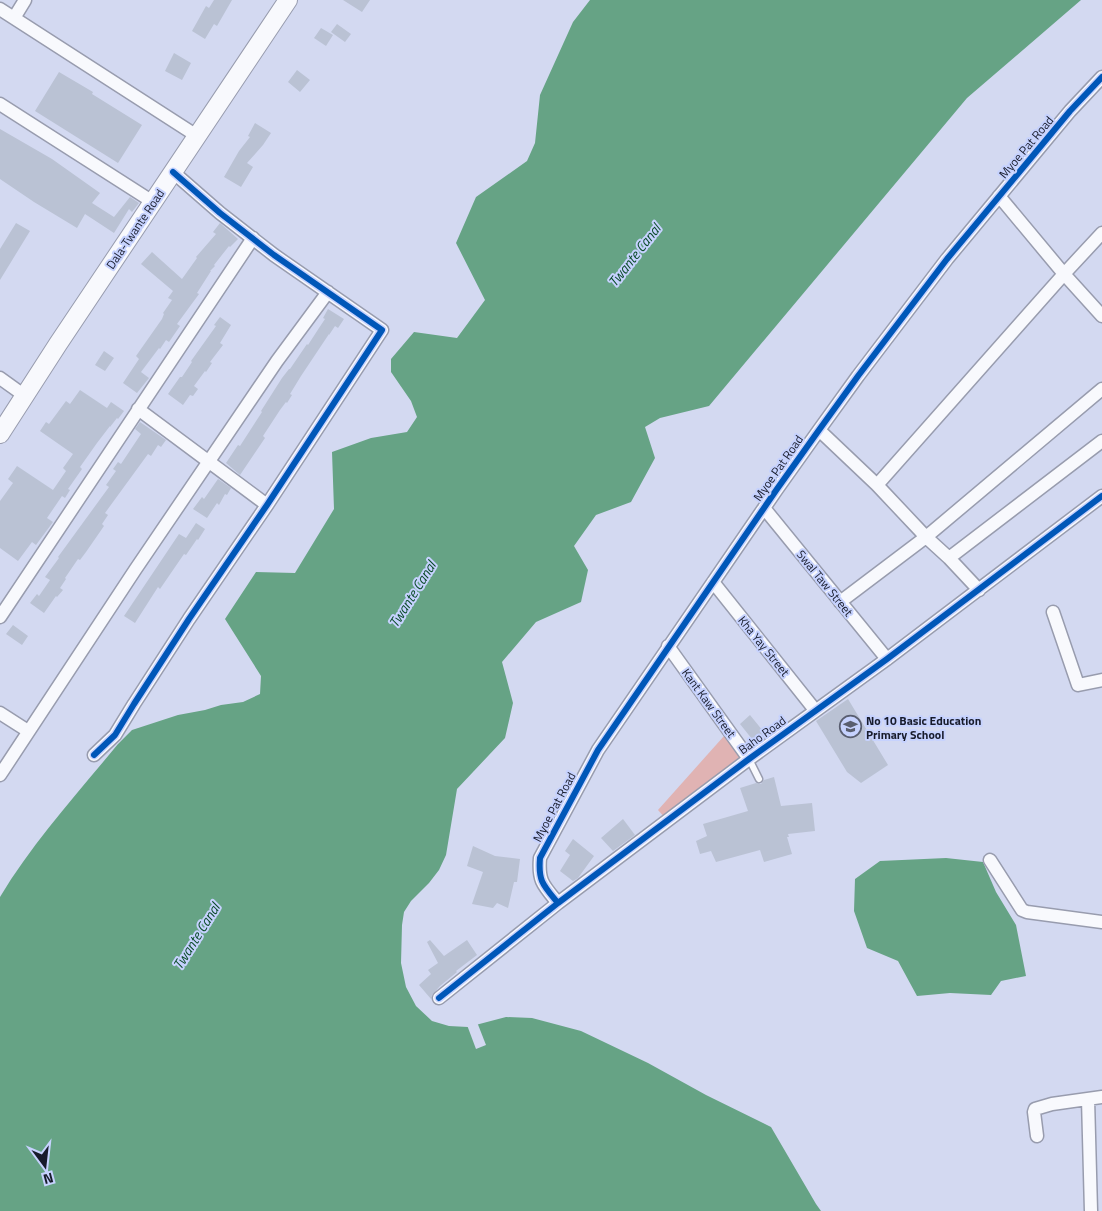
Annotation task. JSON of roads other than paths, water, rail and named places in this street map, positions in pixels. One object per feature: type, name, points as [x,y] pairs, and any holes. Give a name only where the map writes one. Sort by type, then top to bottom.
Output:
[{"type":"main road","name":"Dala-Twante Road","points":[[0,434],[284,1]]},
{"type":"street","points":[[14,18],[25,0]]},
{"type":"street","points":[[0,9],[197,136]]},
{"type":"street","name":"Myoe Pat Road","points":[[558,903],[543,884],[539,871],[540,858],[598,750],[668,646],[858,376],[947,259],[1070,111],[1102,77]]},
{"type":"street","points":[[0,104],[153,202]]},
{"type":"street","points":[[94,755],[115,735],[184,627],[267,506],[382,330],[274,255],[220,213],[173,172]]},
{"type":"street","points":[[999,196],[1102,316]]},
{"type":"street","points":[[877,485],[1102,233]]},
{"type":"street","points":[[0,617],[253,238]]},
{"type":"street","points":[[0,775],[135,570],[277,361],[328,292]]},
{"type":"street","points":[[0,378],[25,396]]},
{"type":"street","points":[[840,602],[926,537],[1102,389]]},
{"type":"street","points":[[138,409],[267,506]]},
{"type":"street","points":[[819,430],[877,485],[979,590]]},
{"type":"street","points":[[949,558],[1102,441]]},
{"type":"street","name":"Baho Road","points":[[439,998],[558,903],[815,710],[887,659],[1102,496]]},
{"type":"street","name":"Swal Taw Street","points":[[764,508],[887,659]]},
{"type":"street","name":"Kha Yay Street","points":[[713,582],[815,710]]},
{"type":"street","points":[[1052,612],[1078,685],[1102,680]]},
{"type":"street","name":"Kant Kaw Street","points":[[668,646],[749,759]]},
{"type":"street","points":[[0,713],[28,731]]},
{"type":"street","points":[[990,860],[1022,910],[1102,922]]},
{"type":"street","points":[[1037,1136],[1035,1108],[1102,1097]]},
{"type":"street","points":[[1088,1099],[1091,1211]]},
{"type":"lane","points":[[749,759],[759,780]]},
{"type":"water","name":"Twante Canal","points":[[590,0],[1081,0],[967,98],[709,406],[660,418],[645,427],[655,458],[631,502],[596,515],[574,546],[588,570],[581,602],[536,622],[502,662],[513,703],[505,738],[457,789],[446,855],[439,870],[411,901],[404,912],[401,963],[406,987],[416,1006],[432,1021],[449,1026],[468,1027],[506,1017],[532,1018],[581,1031],[648,1063],[706,1095],[771,1127],[821,1211],[0,1211],[0,897],[56,819],[118,744],[132,730],[178,715],[243,702],[260,694],[261,676],[225,619],[256,572],[295,573],[334,509],[332,452],[371,438],[407,432],[417,417],[411,401],[391,372],[391,359],[414,332],[457,338],[485,300],[456,243],[476,197],[527,161],[535,143],[540,95],[573,22]]},
{"type":"water","points":[[946,858],[983,862],[996,892],[1016,925],[1026,976],[1001,981],[991,995],[950,993],[917,996],[898,961],[867,948],[854,911],[855,879],[880,861]]},
{"type":"place","name":"No 10 Basic Education Primary School","points":[[850,727]]}]
